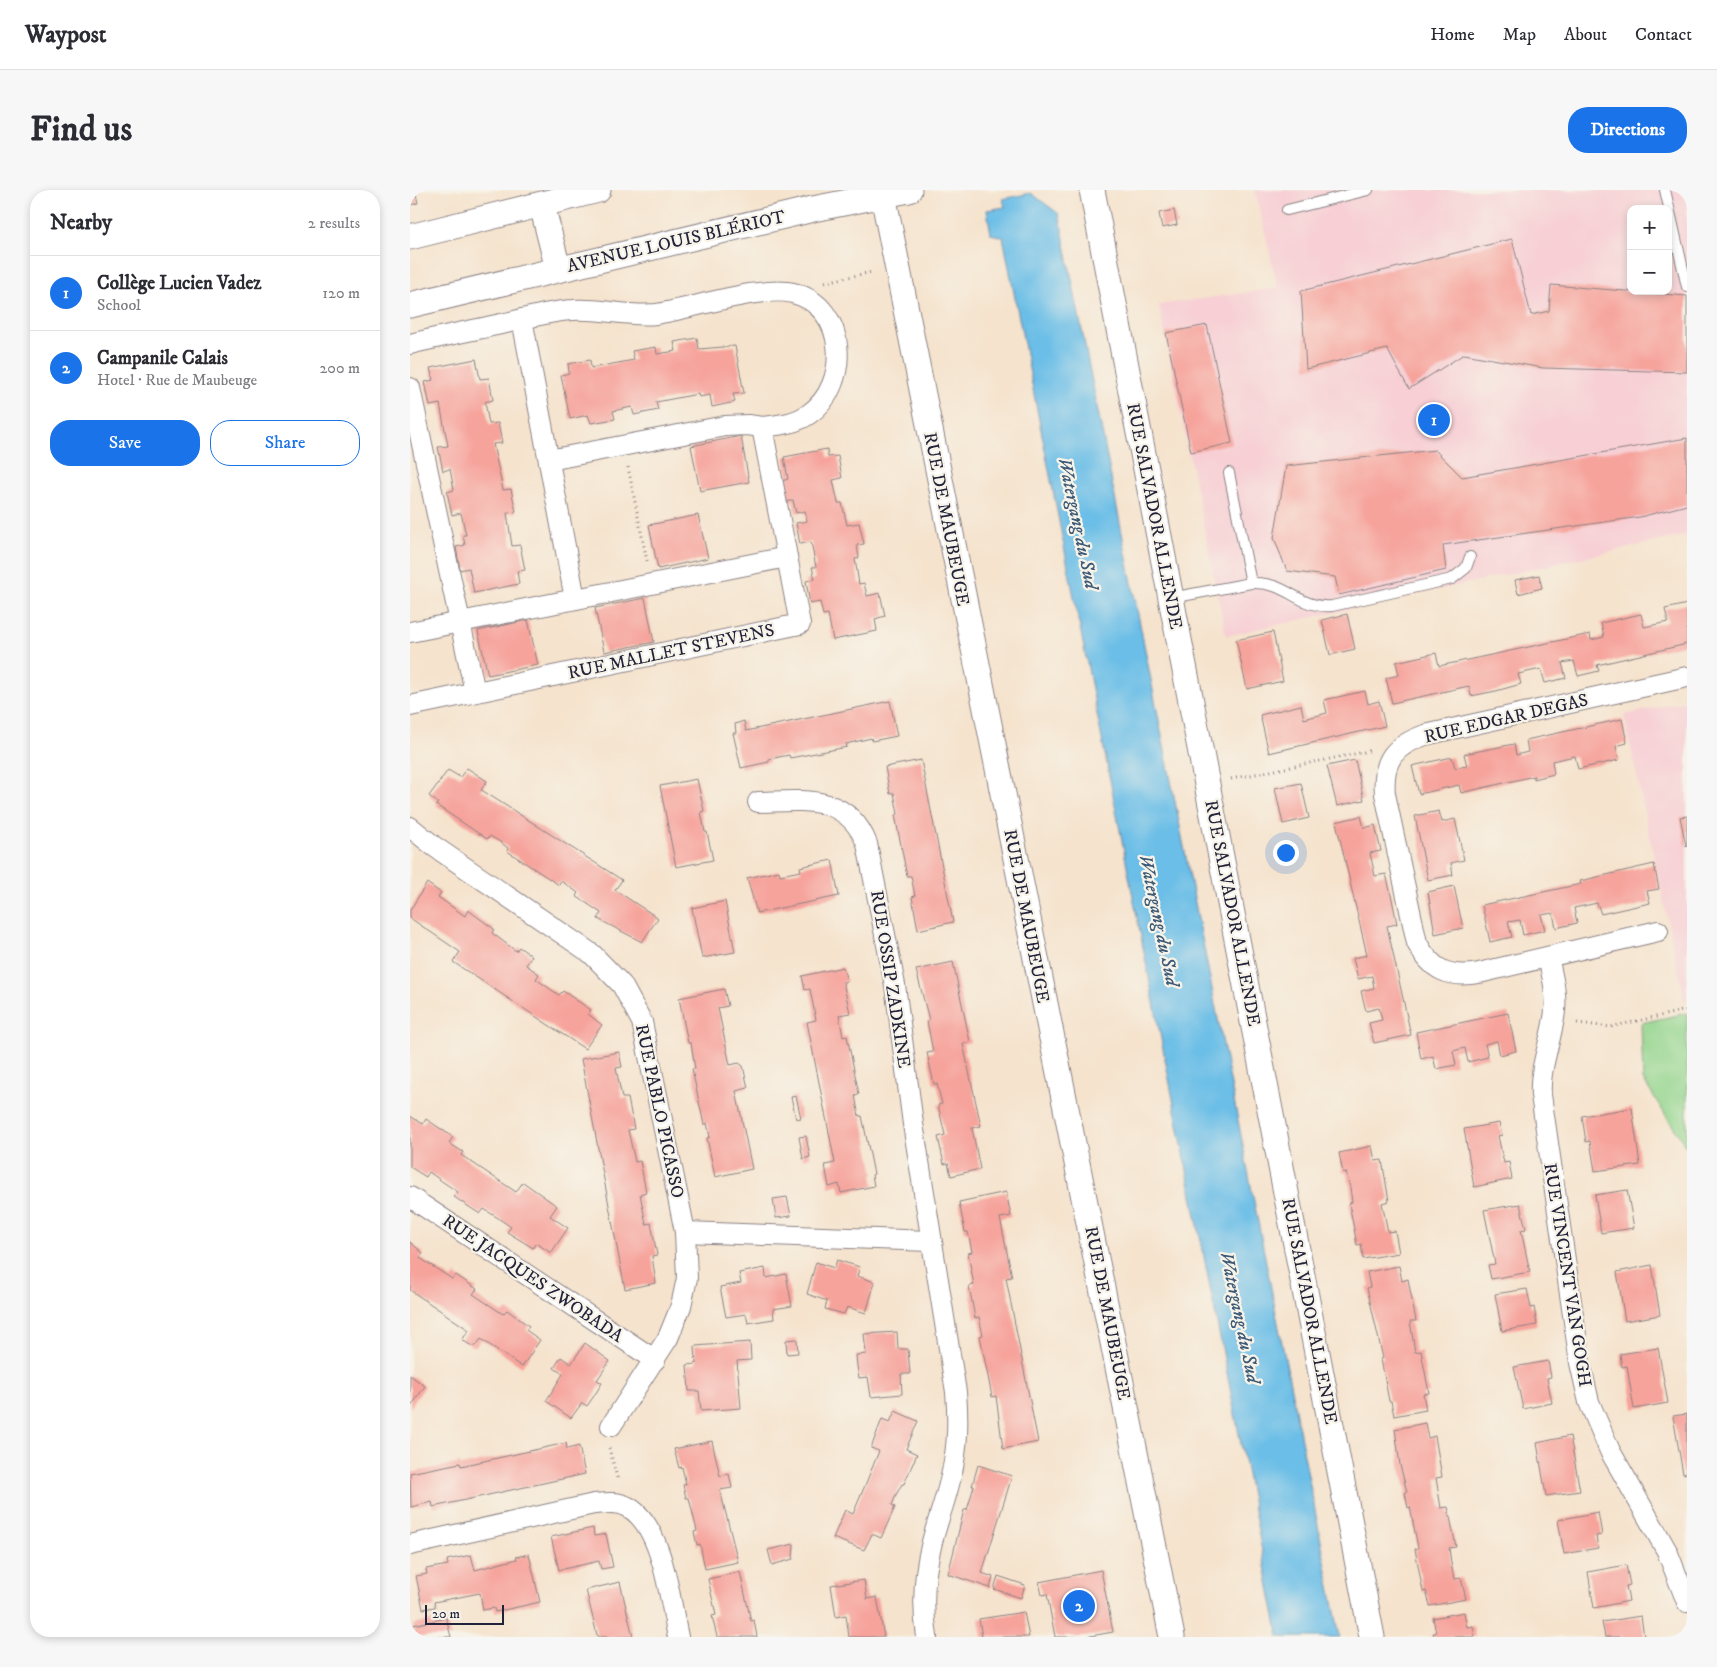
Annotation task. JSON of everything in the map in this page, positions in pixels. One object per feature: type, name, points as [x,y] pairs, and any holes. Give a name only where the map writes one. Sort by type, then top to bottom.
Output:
[{"type":"street","points":[[410,237],[598,190]]},
{"type":"street","name":"AVENUE LOUIS BLÉRIOT","points":[[410,305],[882,192],[909,190]]},
{"type":"street","name":"RUE SALVADOR ALLENDE","points":[[1092,190],[1372,1637]]},
{"type":"street","name":"RUE DE MAUBEUGE","points":[[882,192],[1172,1637]]},
{"type":"street","name":"AVENUE LOUIS BLÉRIOT","points":[[542,205],[558,270]]},
{"type":"street","points":[[410,344],[574,309],[655,314],[771,291],[803,296],[821,309],[833,330],[838,354],[836,376],[826,398],[808,415],[787,424],[762,427],[748,424],[725,426],[548,460]]},
{"type":"street","points":[[522,319],[575,599]]},
{"type":"street","points":[[410,391],[475,692]]},
{"type":"street","name":"RUE MALLET STEVENS","points":[[410,706],[800,624],[762,427]]},
{"type":"street","points":[[410,632],[787,557]]},
{"type":"street","name":"RUE EDGAR DEGAS","points":[[1658,931],[1466,975],[1445,972],[1428,961],[1417,943],[1384,782],[1388,761],[1403,745],[1425,735],[1687,677]]},
{"type":"street","name":"RUE OSSIP ZADKINE","points":[[758,802],[808,800],[829,804],[849,816],[864,835],[867,844],[895,985],[930,1241],[954,1374],[957,1411],[955,1460],[932,1542],[926,1577],[924,1611],[927,1637]]},
{"type":"street","name":"RUE PABLO PICASSO","points":[[410,827],[435,847],[592,954],[622,985],[637,1010],[646,1036],[685,1232],[688,1263],[685,1292],[675,1323],[655,1360],[611,1426]]},
{"type":"street","name":"RUE VINCENT VAN GOGH","points":[[1548,957],[1556,996],[1554,1021],[1542,1066],[1541,1090],[1584,1385],[1602,1435],[1667,1551],[1687,1602]]},
{"type":"street","name":"RUE JACQUES ZWOBADA","points":[[410,1196],[655,1360]]},
{"type":"street","points":[[685,1232],[930,1241]]},
{"type":"street","points":[[410,1545],[594,1504],[611,1502],[624,1506],[639,1515],[651,1529],[657,1545],[678,1637]]},
{"type":"lane","points":[[1287,210],[1368,190]]},
{"type":"lane","points":[[1665,190],[1687,286]]},
{"type":"lane","points":[[1229,473],[1251,583]]},
{"type":"lane","points":[[1171,598],[1251,583],[1270,583],[1313,606],[1332,606],[1452,579],[1466,568],[1470,557]]},
{"type":"path","points":[[803,296],[811,285],[897,266]]},
{"type":"path","points":[[623,446],[652,584]]},
{"type":"path","points":[[1208,783],[1403,745]]},
{"type":"path","points":[[1554,1021],[1610,1027],[1687,1010]]},
{"type":"path","points":[[611,1426],[618,1433],[609,1448],[624,1506]]},
{"type":"shaded area","points":[[1255,190],[1687,190],[1687,535],[1226,636],[1159,305],[1278,288]]},
{"type":"shaded area","points":[[1687,701],[1687,1001],[1685,1002],[1624,715]]},
{"type":"green space","points":[[1687,1013],[1687,1148],[1643,1080],[1641,1023]]},
{"type":"water","name":"Watergang du Sud","points":[[1031,193],[1059,214],[1340,1637],[1279,1637],[1003,237],[991,234],[987,210],[1005,207],[1003,199]]},
{"type":"building","points":[[410,190],[415,190],[418,203],[410,205]]},
{"type":"building","points":[[1174,210],[1177,225],[1162,228],[1159,213]]},
{"type":"building","points":[[1512,239],[1531,315],[1549,311],[1551,285],[1627,291],[1627,295],[1687,296],[1687,372],[1543,368],[1464,354],[1409,389],[1387,349],[1306,369],[1301,291]]},
{"type":"building","points":[[1207,325],[1232,443],[1191,452],[1166,333]]},
{"type":"building","points":[[697,338],[699,349],[735,346],[744,393],[733,394],[735,402],[712,407],[710,395],[699,397],[698,394],[656,402],[658,410],[634,415],[632,407],[613,411],[615,419],[591,423],[588,415],[570,419],[561,375],[569,373],[568,364],[590,360],[591,368],[634,360],[632,351],[656,347],[657,354],[676,351],[674,342]]},
{"type":"building","points":[[476,359],[480,379],[489,378],[493,400],[485,402],[489,424],[498,423],[502,443],[493,444],[503,490],[511,489],[516,512],[507,513],[512,546],[520,545],[525,570],[517,571],[519,584],[474,593],[469,568],[460,570],[456,547],[465,545],[463,535],[466,535],[461,513],[452,515],[447,492],[454,490],[450,469],[443,471],[438,447],[448,446],[440,404],[430,406],[425,382],[433,380],[430,368]]},
{"type":"building","points":[[741,436],[749,482],[700,491],[691,446]]},
{"type":"building","points":[[1687,438],[1687,505],[1640,517],[1443,545],[1446,570],[1339,595],[1335,577],[1287,571],[1274,538],[1286,466],[1435,450],[1462,477]]},
{"type":"building","points":[[827,449],[828,457],[838,456],[842,478],[833,480],[838,503],[842,503],[847,525],[859,523],[864,544],[857,545],[859,558],[855,559],[859,584],[864,583],[867,596],[880,593],[885,616],[875,619],[877,631],[833,640],[828,614],[823,615],[820,602],[810,604],[806,581],[815,579],[812,567],[816,567],[811,542],[800,544],[796,523],[807,521],[805,511],[796,513],[793,500],[786,502],[782,481],[788,479],[784,457]]},
{"type":"building","points":[[698,515],[708,558],[658,569],[649,525]]},
{"type":"building","points":[[1539,575],[1542,588],[1518,594],[1515,580]]},
{"type":"building","points":[[645,598],[654,642],[604,652],[595,608]]},
{"type":"building","points":[[1687,604],[1687,644],[1597,665],[1599,671],[1578,676],[1574,661],[1562,663],[1566,678],[1545,683],[1541,669],[1518,674],[1521,684],[1496,691],[1471,696],[1469,686],[1392,703],[1386,678],[1399,675],[1396,662],[1436,653],[1439,666],[1590,634],[1591,640],[1604,637],[1601,623],[1641,614],[1644,627],[1668,622],[1665,609]]},
{"type":"building","points":[[1347,614],[1355,649],[1330,655],[1322,620]]},
{"type":"building","points":[[528,620],[538,665],[488,675],[478,631]]},
{"type":"building","points":[[1273,632],[1283,681],[1247,689],[1236,640]]},
{"type":"building","points":[[1365,691],[1368,704],[1379,701],[1385,726],[1269,753],[1260,715],[1301,705],[1304,719],[1327,713],[1324,700]]},
{"type":"building","points":[[890,701],[897,736],[872,741],[871,738],[846,744],[847,747],[790,758],[789,755],[769,759],[769,762],[741,768],[733,733],[736,733],[735,724],[744,721],[746,731]]},
{"type":"building","points":[[1622,719],[1627,743],[1616,746],[1619,760],[1578,769],[1575,756],[1552,761],[1554,774],[1534,779],[1534,776],[1461,793],[1459,785],[1419,794],[1412,766],[1452,757],[1455,768],[1467,766],[1464,754],[1514,744],[1516,755],[1528,752],[1526,740]]},
{"type":"building","points":[[921,760],[953,922],[918,930],[912,897],[915,896],[911,876],[907,876],[895,815],[898,814],[894,793],[890,794],[885,767]]},
{"type":"building","points":[[1355,760],[1364,800],[1337,806],[1327,766]]},
{"type":"building","points":[[467,768],[487,781],[481,790],[622,880],[615,890],[658,918],[642,942],[598,919],[601,913],[576,896],[578,893],[561,881],[559,885],[507,851],[508,848],[500,842],[490,836],[487,839],[436,805],[438,803],[429,796],[448,770],[460,777]]},
{"type":"building","points":[[697,779],[704,811],[701,812],[713,860],[676,867],[660,786]]},
{"type":"building","points":[[1301,783],[1309,818],[1283,824],[1275,788]]},
{"type":"building","points":[[1439,811],[1442,822],[1455,819],[1464,860],[1451,863],[1453,875],[1428,880],[1415,816]]},
{"type":"building","points":[[1361,816],[1364,828],[1375,825],[1381,851],[1370,853],[1375,876],[1386,874],[1392,899],[1397,924],[1387,926],[1411,1035],[1374,1043],[1369,1023],[1382,1020],[1379,1008],[1366,1011],[1361,991],[1374,988],[1372,976],[1358,979],[1353,958],[1367,955],[1336,822]]},
{"type":"building","points":[[1687,816],[1687,845],[1686,846],[1680,817]]},
{"type":"building","points":[[832,860],[839,896],[757,913],[747,878],[779,871],[780,875],[801,871],[800,867]]},
{"type":"building","points":[[1654,864],[1659,889],[1647,891],[1650,903],[1601,914],[1597,903],[1574,908],[1577,923],[1556,928],[1553,913],[1541,915],[1545,930],[1523,935],[1520,920],[1508,922],[1512,937],[1490,942],[1482,905],[1581,884],[1580,881]]},
{"type":"building","points":[[427,883],[441,893],[438,897],[465,916],[468,910],[494,929],[492,933],[516,951],[519,947],[532,956],[526,965],[539,974],[536,979],[559,995],[563,991],[591,1010],[588,1014],[602,1025],[585,1049],[453,962],[460,952],[410,918],[410,910]]},
{"type":"building","points":[[1454,886],[1463,928],[1435,934],[1428,892]]},
{"type":"building","points":[[725,901],[735,952],[702,958],[692,908]]},
{"type":"building","points":[[953,962],[970,1042],[963,1044],[981,1126],[972,1128],[980,1169],[951,1176],[948,1163],[944,1164],[938,1137],[945,1135],[938,1105],[942,1104],[937,1084],[934,1084],[927,1053],[933,1052],[927,1021],[929,1020],[916,970]]},
{"type":"building","points":[[843,967],[847,981],[843,982],[850,1013],[839,1015],[843,1037],[847,1036],[859,1094],[855,1095],[859,1116],[862,1116],[874,1174],[872,1175],[874,1186],[841,1193],[839,1184],[829,1187],[825,1165],[835,1163],[807,1022],[816,1020],[810,989],[805,990],[802,976]]},
{"type":"building","points":[[724,989],[728,1006],[718,1008],[730,1065],[739,1063],[743,1066],[748,1088],[736,1091],[752,1169],[715,1177],[707,1138],[710,1137],[707,1123],[704,1125],[692,1069],[695,1069],[691,1043],[688,1043],[679,998]]},
{"type":"building","points":[[1508,1013],[1516,1051],[1500,1055],[1497,1041],[1485,1044],[1488,1057],[1468,1062],[1465,1048],[1453,1051],[1456,1065],[1436,1069],[1433,1056],[1421,1059],[1416,1032]]},
{"type":"building","points":[[619,1052],[622,1067],[616,1068],[622,1098],[628,1098],[634,1129],[628,1130],[635,1162],[640,1161],[646,1192],[640,1194],[646,1224],[651,1223],[657,1255],[652,1256],[656,1283],[625,1289],[581,1059]]},
{"type":"building","points":[[796,1096],[801,1118],[796,1119],[791,1097]]},
{"type":"building","points":[[1632,1108],[1640,1165],[1595,1171],[1590,1141],[1586,1142],[1582,1116]]},
{"type":"building","points":[[410,1116],[423,1124],[426,1119],[453,1137],[449,1143],[463,1152],[461,1155],[516,1192],[523,1182],[557,1206],[550,1216],[568,1228],[551,1253],[536,1243],[533,1248],[507,1232],[511,1227],[498,1218],[484,1209],[480,1214],[454,1197],[458,1192],[429,1172],[426,1177],[410,1167]]},
{"type":"building","points":[[1499,1123],[1502,1135],[1498,1136],[1504,1163],[1509,1162],[1512,1179],[1474,1187],[1464,1129]]},
{"type":"building","points":[[806,1136],[810,1157],[803,1159],[799,1137]]},
{"type":"building","points":[[1372,1146],[1375,1161],[1382,1160],[1389,1201],[1382,1203],[1388,1232],[1395,1231],[1399,1253],[1363,1259],[1361,1244],[1357,1245],[1349,1203],[1352,1202],[1350,1187],[1346,1172],[1343,1173],[1339,1153]]},
{"type":"building","points":[[1627,1190],[1634,1228],[1601,1233],[1595,1195]]},
{"type":"building","points":[[1006,1192],[1011,1216],[1000,1218],[1012,1277],[1006,1278],[1038,1442],[1003,1449],[996,1396],[992,1397],[980,1336],[983,1335],[979,1317],[975,1318],[969,1286],[974,1285],[968,1253],[972,1252],[968,1232],[965,1232],[959,1202]]},
{"type":"building","points":[[787,1197],[791,1216],[776,1218],[773,1199]]},
{"type":"building","points":[[1520,1204],[1526,1229],[1521,1230],[1530,1272],[1491,1279],[1488,1265],[1495,1264],[1484,1210]]},
{"type":"building","points":[[410,1242],[423,1253],[420,1258],[452,1279],[456,1275],[477,1289],[473,1294],[503,1314],[507,1310],[529,1326],[526,1330],[540,1340],[522,1367],[481,1339],[476,1346],[472,1346],[462,1340],[469,1330],[410,1290]]},
{"type":"building","points":[[837,1260],[860,1267],[857,1276],[875,1282],[866,1313],[847,1307],[844,1314],[825,1309],[827,1301],[807,1294],[816,1262],[834,1268]]},
{"type":"building","points":[[1652,1265],[1660,1315],[1625,1321],[1617,1272]]},
{"type":"building","points":[[1399,1266],[1402,1281],[1408,1279],[1416,1321],[1410,1321],[1415,1352],[1421,1351],[1429,1393],[1423,1394],[1426,1410],[1394,1416],[1391,1401],[1389,1401],[1381,1359],[1383,1358],[1367,1288],[1370,1287],[1367,1272]]},
{"type":"building","points":[[765,1268],[766,1278],[786,1274],[792,1306],[773,1309],[774,1319],[748,1323],[746,1314],[726,1317],[720,1287],[741,1283],[739,1273]]},
{"type":"building","points":[[1527,1289],[1531,1308],[1534,1307],[1537,1325],[1502,1331],[1495,1294]]},
{"type":"building","points":[[897,1332],[898,1349],[908,1349],[910,1374],[901,1374],[902,1394],[871,1397],[868,1377],[859,1378],[857,1366],[856,1355],[866,1354],[864,1334]]},
{"type":"building","points":[[797,1339],[798,1353],[787,1354],[786,1340]]},
{"type":"building","points":[[750,1342],[751,1360],[737,1361],[741,1408],[701,1411],[699,1391],[689,1391],[687,1365],[696,1364],[695,1346]]},
{"type":"building","points":[[585,1343],[610,1361],[597,1380],[602,1383],[594,1396],[587,1406],[582,1403],[571,1418],[546,1401],[563,1374],[554,1368],[561,1357],[571,1364]]},
{"type":"building","points":[[1658,1348],[1668,1403],[1634,1409],[1627,1366],[1622,1367],[1620,1354]]},
{"type":"building","points":[[1548,1361],[1551,1377],[1547,1378],[1552,1403],[1523,1409],[1514,1367]]},
{"type":"building","points":[[410,1375],[425,1386],[410,1408]]},
{"type":"building","points":[[895,1411],[918,1421],[906,1449],[917,1454],[904,1484],[902,1484],[896,1495],[892,1505],[895,1507],[881,1538],[872,1534],[864,1550],[833,1538],[845,1510],[853,1514],[866,1483],[879,1451],[871,1448],[882,1419],[890,1422]]},
{"type":"building","points":[[1687,1414],[1687,1473],[1683,1474],[1673,1416]]},
{"type":"building","points":[[1425,1423],[1428,1438],[1435,1436],[1442,1477],[1436,1478],[1441,1508],[1448,1507],[1456,1547],[1449,1548],[1454,1579],[1461,1578],[1466,1599],[1430,1606],[1426,1591],[1423,1592],[1415,1549],[1418,1548],[1410,1507],[1408,1508],[1405,1493],[1407,1492],[1400,1465],[1395,1429]]},
{"type":"building","points":[[1570,1436],[1580,1491],[1546,1496],[1537,1443]]},
{"type":"building","points":[[712,1441],[720,1476],[729,1474],[732,1488],[720,1490],[738,1562],[705,1569],[700,1544],[697,1545],[694,1532],[697,1531],[689,1498],[686,1498],[683,1485],[686,1484],[682,1467],[679,1468],[674,1449]]},
{"type":"building","points":[[566,1443],[567,1449],[579,1446],[585,1474],[433,1507],[432,1502],[411,1507],[410,1473],[460,1463],[461,1466]]},
{"type":"building","points":[[978,1465],[1012,1476],[982,1573],[993,1577],[990,1588],[948,1574],[964,1510],[967,1510],[974,1486],[972,1486]]},
{"type":"building","points":[[1598,1512],[1602,1535],[1596,1536],[1598,1548],[1564,1554],[1558,1520]]},
{"type":"building","points":[[593,1528],[594,1536],[606,1534],[613,1567],[601,1569],[599,1561],[559,1570],[551,1537]]},
{"type":"building","points":[[794,1544],[793,1559],[772,1565],[768,1550]]},
{"type":"building","points":[[529,1554],[540,1602],[495,1612],[494,1608],[483,1610],[480,1593],[434,1602],[435,1607],[423,1609],[416,1576],[427,1574],[426,1569],[448,1565],[447,1560],[471,1555],[475,1570]]},
{"type":"building","points":[[1626,1565],[1630,1585],[1626,1586],[1629,1601],[1594,1608],[1588,1572]]},
{"type":"building","points":[[1101,1570],[1113,1632],[1085,1637],[1055,1637],[1047,1594],[1042,1595],[1039,1582]]},
{"type":"building","points":[[740,1572],[751,1621],[754,1620],[757,1637],[717,1637],[712,1616],[716,1615],[708,1579]]},
{"type":"building","points":[[998,1576],[1025,1585],[1021,1598],[994,1589]]},
{"type":"building","points":[[864,1580],[867,1599],[877,1597],[884,1637],[849,1637],[846,1615],[836,1617],[831,1585]]},
{"type":"building","points":[[620,1582],[633,1637],[600,1637],[597,1635],[586,1590]]},
{"type":"building","points":[[1024,1612],[1029,1637],[982,1637],[979,1619]]},
{"type":"building","points":[[1464,1612],[1467,1627],[1473,1626],[1475,1637],[1434,1637],[1433,1633],[1436,1633],[1433,1618]]},
{"type":"building","points":[[1641,1616],[1644,1637],[1605,1637],[1602,1622]]},
{"type":"building","points":[[446,1618],[451,1637],[415,1637],[413,1625]]},
{"type":"place","name":"Collège Lucien Vadez","points":[[1434,420]]},
{"type":"place","name":"Campanile Calais","points":[[1079,1606]]}]
